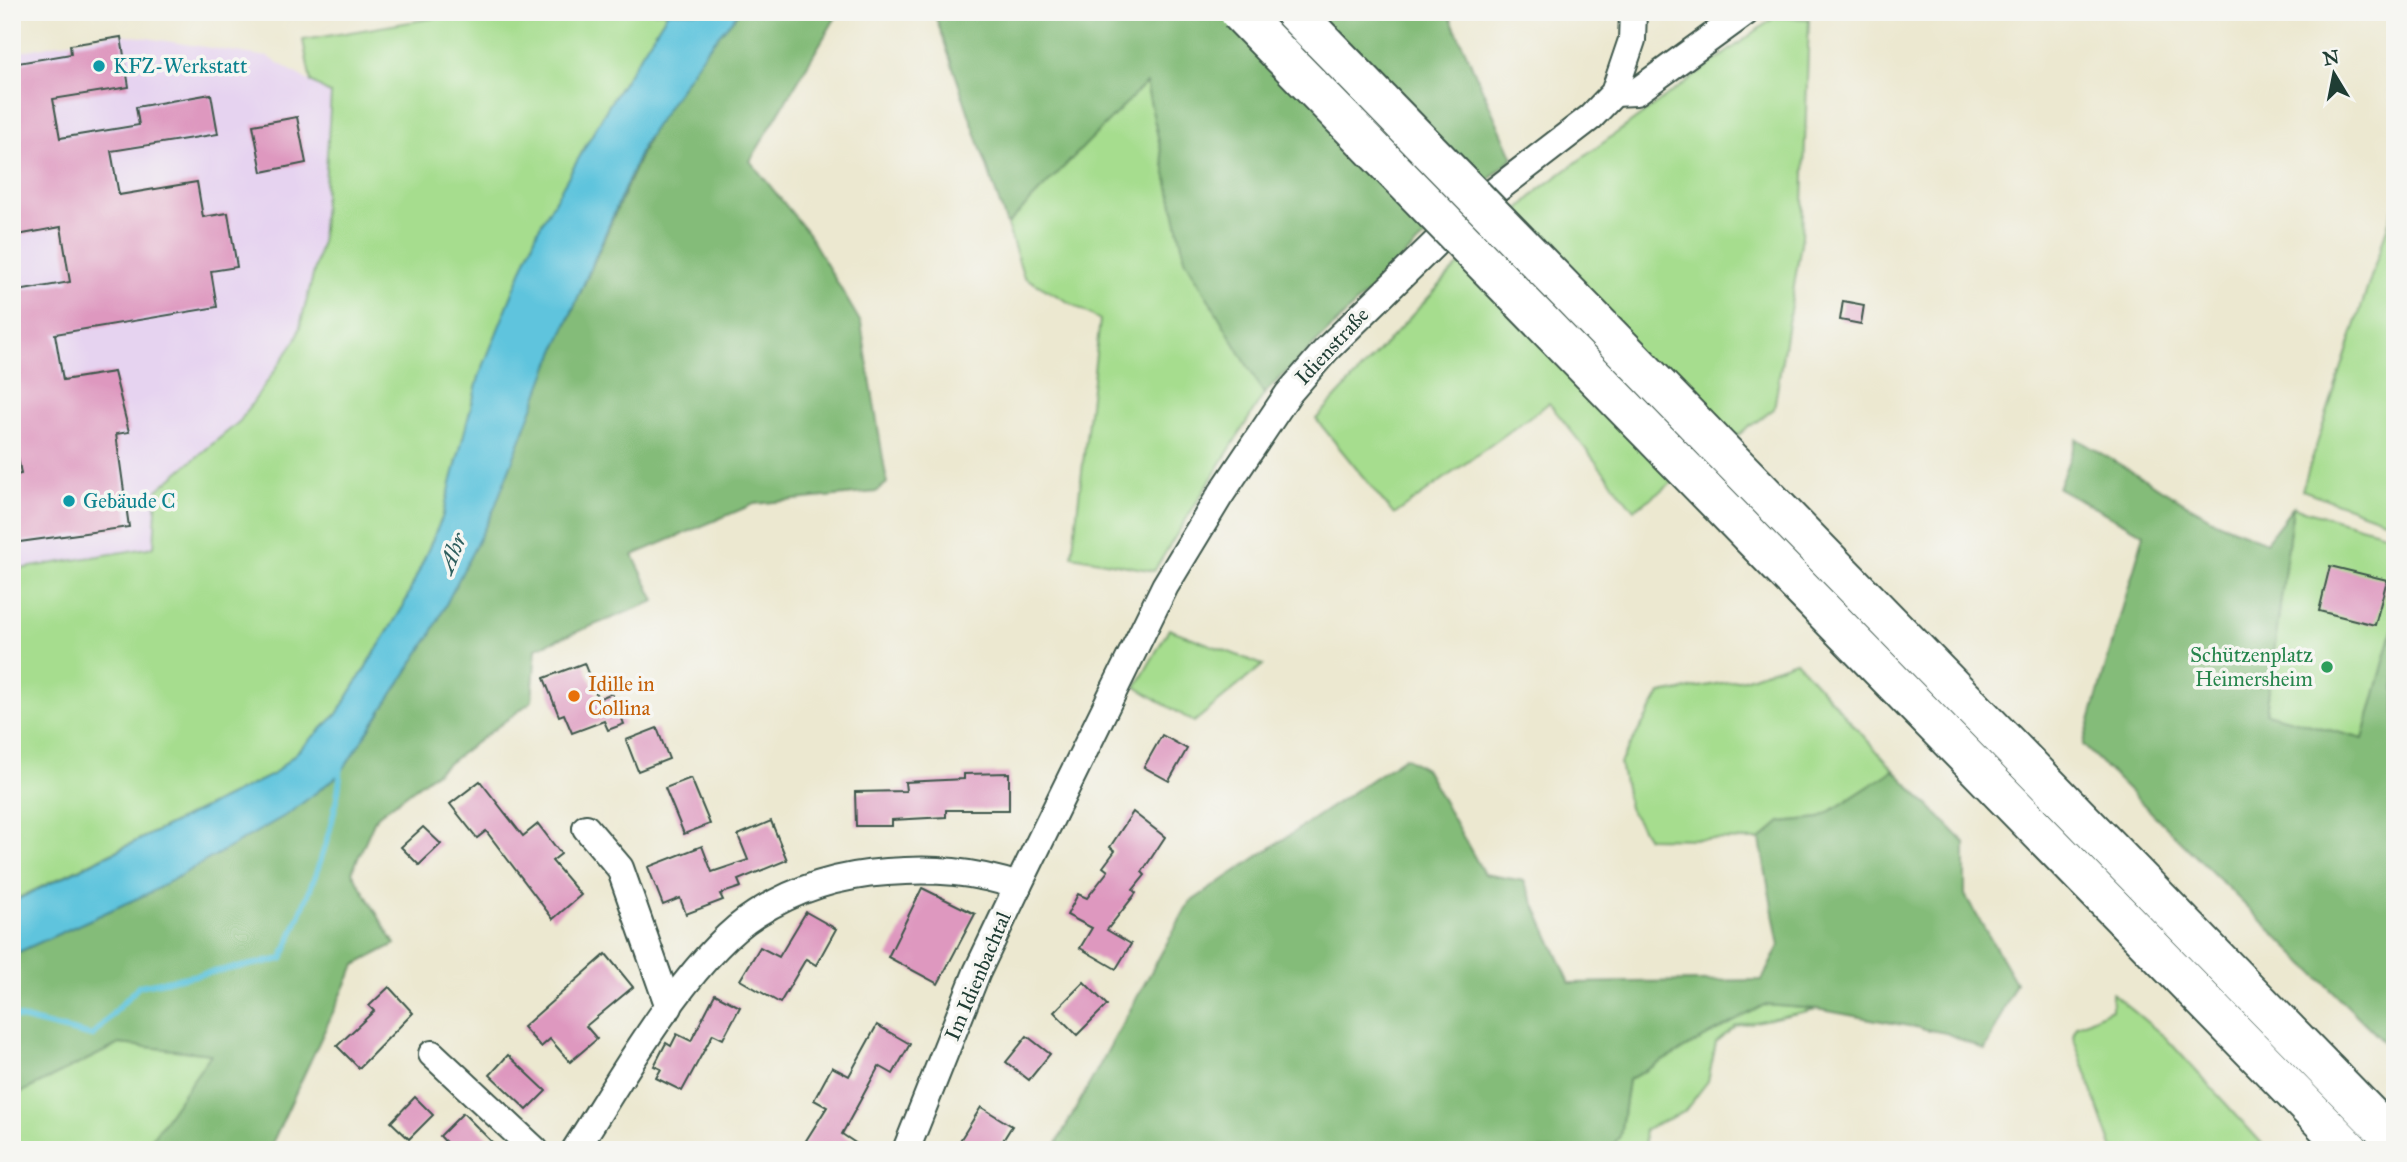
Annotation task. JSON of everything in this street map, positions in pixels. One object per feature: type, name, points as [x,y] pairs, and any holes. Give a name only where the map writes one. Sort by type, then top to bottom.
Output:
[{"type":"highway","points":[[1239,12],[2350,1150]]},
{"type":"highway","points":[[1294,12],[2395,1141]]},
{"type":"street","points":[[1633,12],[1632,40],[1614,93],[1636,92],[1746,12]]},
{"type":"street","name":"Idienstraße","points":[[1057,805],[1166,586],[1219,496],[1288,394],[1327,349],[1466,213],[1591,117],[1614,93]]},
{"type":"street","name":"Im Idienbachtal","points":[[906,1150],[977,972],[1057,805]]},
{"type":"street","points":[[586,828],[620,868],[669,1007]]},
{"type":"street","points":[[575,1150],[669,1007],[717,947],[755,914],[808,887],[873,873],[935,868],[982,874],[1018,886]]},
{"type":"street","points":[[432,1055],[535,1150]]},
{"type":"shaded area","points":[[115,33],[268,57],[331,94],[321,244],[297,338],[243,418],[157,490],[154,547],[12,570],[12,53]]},
{"type":"green space","points":[[470,12],[668,12],[609,105],[538,230],[479,377],[442,518],[403,607],[337,714],[274,774],[12,901],[12,570],[154,547],[157,490],[240,421],[297,338],[321,244],[331,94],[311,82],[303,40]]},
{"type":"green space","points":[[739,12],[839,12],[750,161],[808,233],[861,323],[887,483],[876,492],[754,504],[633,555],[655,601],[536,648],[532,701],[376,817],[352,872],[395,944],[355,965],[269,1150],[144,1150],[211,1054],[119,1044],[12,1097],[12,955],[151,892],[288,814],[340,774],[430,636],[494,509],[552,358],[650,134],[706,50]]},
{"type":"green space","points":[[934,12],[1448,12],[1513,158],[1417,244],[1264,394],[1185,259],[1146,83],[1007,225]]},
{"type":"green space","points":[[1775,17],[1809,19],[1802,237],[1774,409],[1634,510],[1549,403],[1394,515],[1316,419],[1451,273],[1540,189]]},
{"type":"green space","points":[[1146,82],[1182,246],[1264,394],[1154,571],[1072,556],[1100,320],[1024,277],[1007,225]]},
{"type":"green space","points":[[2395,203],[2395,524],[2302,490]]},
{"type":"green space","points":[[2077,439],[2217,522],[2266,542],[2293,507],[2266,713],[2363,739],[2395,621],[2395,1053],[2083,745],[2144,534],[2058,488]]},
{"type":"green space","name":"Schützenplatz Heimersheim","points":[[2293,507],[2395,536],[2395,621],[2363,739],[2266,713]]},
{"type":"green space","points":[[1169,629],[1263,665],[1194,722],[1136,687]]},
{"type":"green space","points":[[1796,661],[1894,770],[1820,818],[1781,822],[1760,840],[1648,838],[1629,808],[1620,763],[1660,694],[1744,679]]},
{"type":"green space","points":[[1405,757],[1425,769],[1484,874],[1524,881],[1570,983],[1762,980],[1779,946],[1760,840],[1781,822],[1820,818],[1894,770],[1965,843],[1965,895],[2016,983],[1985,1050],[1946,1033],[1817,1009],[1764,1005],[1628,1080],[1620,1136],[1609,1150],[1053,1150],[1189,903]]},
{"type":"green space","points":[[2112,993],[2166,1038],[2268,1150],[2113,1150],[2073,1036],[2076,1026],[2112,1009]]},
{"type":"green space","points":[[1763,1005],[1817,1009],[1736,1026],[1716,1043],[1708,1081],[1684,1112],[1644,1130],[1646,1150],[1609,1150],[1620,1136],[1628,1080]]},
{"type":"green space","points":[[119,1044],[212,1054],[144,1150],[12,1150],[12,1097]]},
{"type":"water","name":"Ahr","points":[[668,12],[739,12],[706,50],[644,143],[552,358],[494,509],[430,636],[340,774],[288,814],[151,892],[12,955],[12,902],[274,774],[337,714],[403,607],[442,518],[479,377],[538,230],[609,105]]},
{"type":"building","points":[[121,37],[129,87],[53,99],[60,138],[139,125],[136,107],[211,94],[218,134],[111,151],[119,195],[197,182],[203,217],[228,213],[237,267],[211,271],[217,307],[55,334],[63,380],[114,372],[129,432],[116,434],[129,527],[12,543],[12,476],[21,474],[12,422],[12,292],[70,282],[61,227],[12,236],[12,64],[71,54],[70,45]]},
{"type":"building","points":[[297,117],[306,163],[262,172],[253,125]]},
{"type":"building","points":[[1843,301],[1864,305],[1861,324],[1840,320]]},
{"type":"building","points":[[2330,566],[2387,580],[2375,625],[2319,611]]},
{"type":"building","name":"Idille in Collina","points":[[584,663],[598,699],[612,693],[624,724],[608,730],[604,721],[572,733],[564,714],[559,716],[544,678]]},
{"type":"building","points":[[657,728],[669,759],[638,771],[626,740]]},
{"type":"building","points":[[1162,735],[1187,749],[1169,781],[1144,767]]},
{"type":"building","points":[[1009,773],[1009,810],[946,810],[946,817],[892,820],[892,826],[856,826],[855,792],[906,791],[905,782],[964,779],[964,774]]},
{"type":"building","points":[[691,778],[710,824],[684,834],[665,788]]},
{"type":"building","points":[[480,781],[523,836],[538,824],[561,854],[552,861],[581,895],[553,919],[486,831],[477,838],[450,804]]},
{"type":"building","points":[[1133,812],[1165,837],[1142,872],[1145,875],[1133,890],[1136,893],[1107,930],[1131,944],[1116,969],[1080,948],[1092,928],[1067,915],[1078,894],[1087,898],[1108,871],[1103,867],[1115,851],[1110,847]]},
{"type":"building","points":[[771,821],[787,860],[738,880],[741,887],[720,894],[723,900],[686,914],[680,898],[663,905],[648,867],[702,846],[712,872],[748,860],[738,835]]},
{"type":"building","points":[[423,827],[441,844],[419,865],[401,847]]},
{"type":"building","points":[[922,888],[975,914],[938,984],[888,957]]},
{"type":"building","points":[[806,912],[836,929],[816,965],[806,959],[780,1003],[740,980],[760,947],[779,957]]},
{"type":"building","points":[[606,954],[633,987],[586,1026],[597,1039],[570,1062],[550,1039],[541,1047],[523,1027]]},
{"type":"building","points":[[1084,982],[1107,1005],[1077,1035],[1054,1012]]},
{"type":"building","points":[[389,987],[413,1013],[359,1068],[337,1046],[374,1011],[369,1006]]},
{"type":"building","points":[[715,994],[740,1007],[723,1039],[713,1034],[682,1091],[656,1078],[661,1069],[654,1066],[666,1043],[671,1046],[677,1034],[691,1041]]},
{"type":"building","points":[[877,1025],[910,1044],[893,1074],[879,1066],[842,1134],[866,1150],[800,1150],[827,1107],[814,1100],[832,1067],[849,1076]]},
{"type":"building","points":[[1027,1036],[1050,1054],[1029,1080],[1006,1062]]},
{"type":"building","points":[[508,1055],[546,1091],[527,1110],[490,1075]]},
{"type":"building","points":[[415,1097],[433,1115],[409,1139],[391,1122]]},
{"type":"building","points":[[981,1107],[1012,1126],[997,1150],[954,1150]]},
{"type":"building","points":[[463,1113],[500,1150],[453,1150],[440,1136]]},
{"type":"waterway","points":[[12,1016],[92,1036],[139,986],[282,959],[327,841],[341,766]]},
{"type":"place","name":"KFZ-Werkstatt","points":[[99,66]]},
{"type":"place","name":"Gebäude C","points":[[69,501]]},
{"type":"place","name":"Schützenplatz Heimersheim","points":[[2327,667]]},
{"type":"place","name":"Idille in Collina","points":[[574,696]]}]
